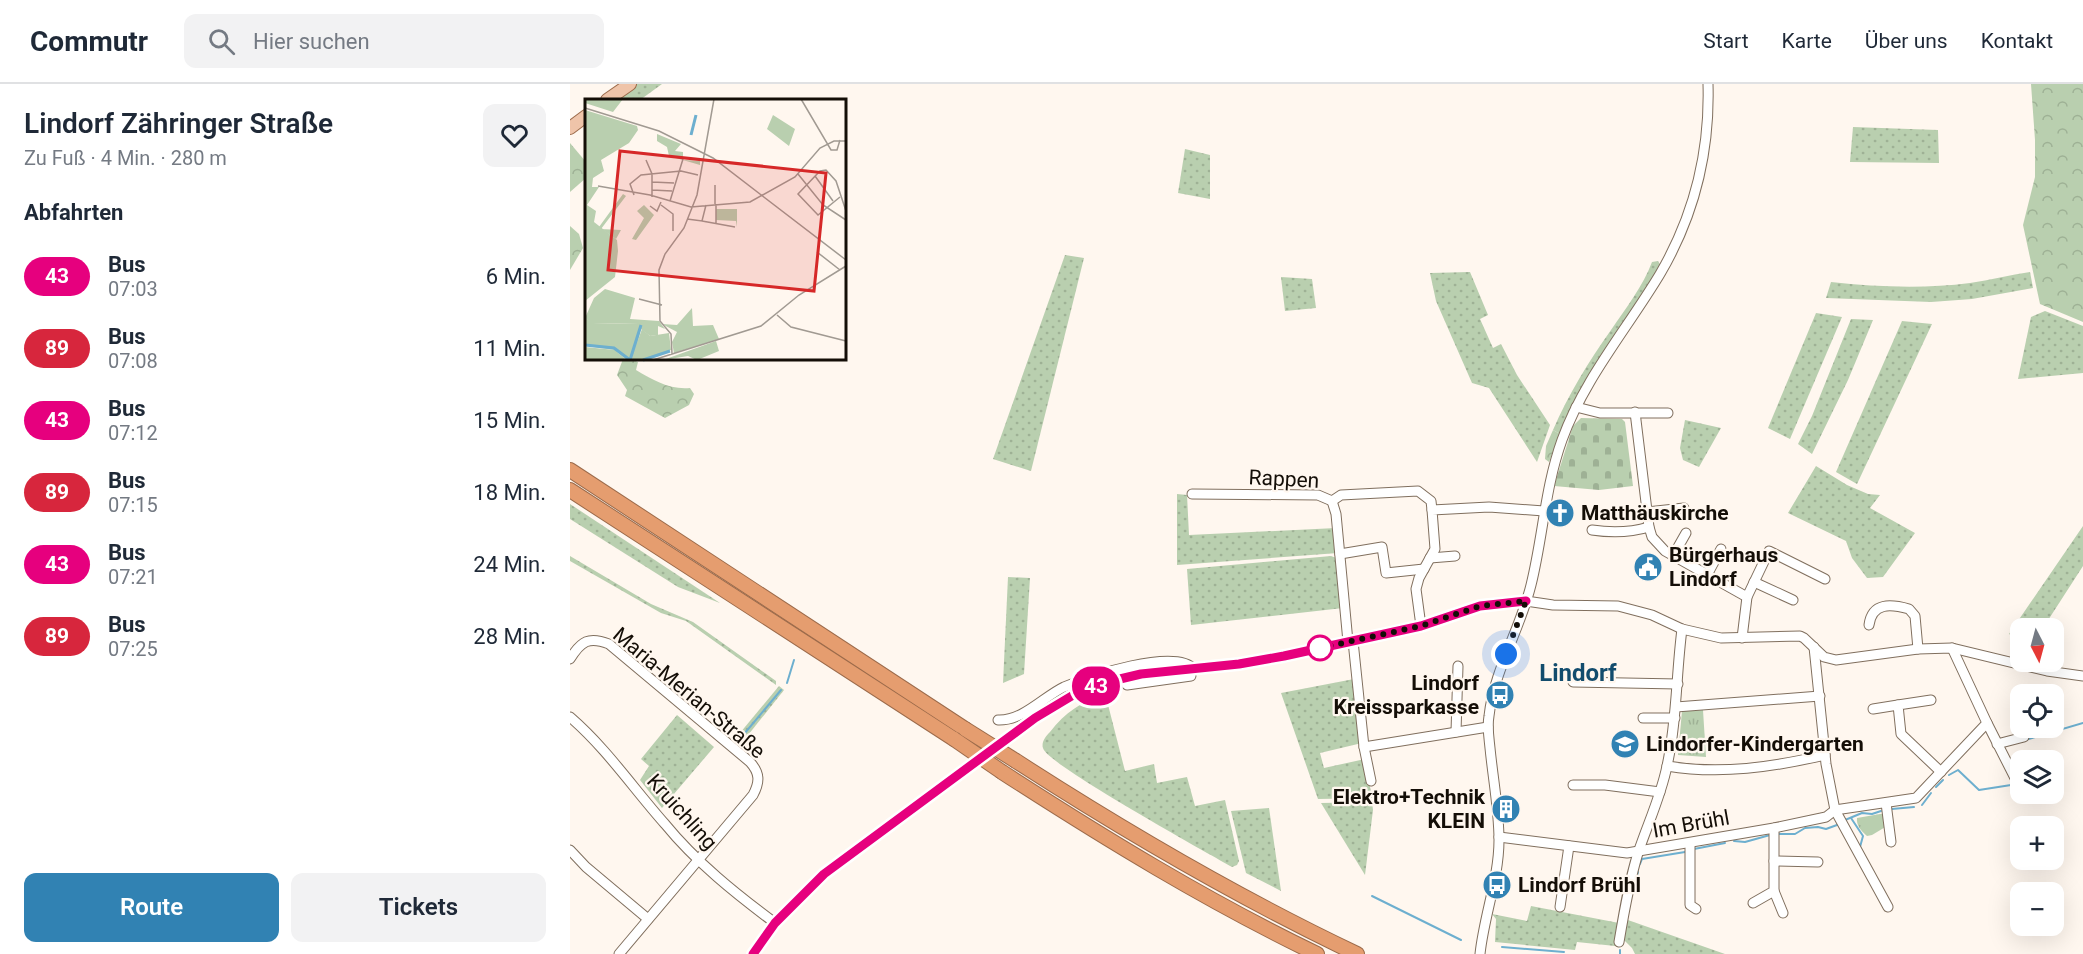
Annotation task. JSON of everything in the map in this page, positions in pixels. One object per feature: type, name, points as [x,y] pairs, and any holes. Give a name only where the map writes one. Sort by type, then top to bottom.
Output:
[{"type":"highway","points":[[570,470],[965,729],[1110,820],[1222,885],[1357,954]]},
{"type":"highway","points":[[570,490],[1102,836],[1196,892],[1317,954]]},
{"type":"main road","points":[[608,99],[630,84]]},
{"type":"main road","points":[[570,128],[585,117]]},
{"type":"street","points":[[1480,954],[1497,866],[1499,837],[1488,727],[1492,695],[1531,585],[1544,511],[1561,442],[1576,407],[1661,272],[1686,221],[1696,190],[1705,148],[1708,84]]},
{"type":"street","points":[[1576,407],[1600,413],[1668,413]]},
{"type":"street","points":[[1635,412],[1649,527],[1659,545],[1673,556],[1747,597]]},
{"type":"street","name":"Rappen","points":[[1192,494],[1318,495],[1332,501],[1341,495],[1418,491],[1431,501],[1432,510]]},
{"type":"street","points":[[1332,501],[1336,514],[1364,747],[1371,781]]},
{"type":"street","points":[[1421,626],[1416,589],[1435,549],[1432,510],[1489,507],[1544,511]]},
{"type":"street","points":[[1647,512],[1684,508]]},
{"type":"street","points":[[1592,530],[1614,533],[1649,527]]},
{"type":"street","points":[[1673,556],[1686,533]]},
{"type":"street","points":[[1340,554],[1382,547],[1386,573],[1424,568]]},
{"type":"street","points":[[1707,575],[1721,549]]},
{"type":"street","points":[[1742,638],[1747,597],[1769,550],[1825,579]]},
{"type":"street","points":[[1430,558],[1455,556]]},
{"type":"street","points":[[1754,582],[1793,600]]},
{"type":"street","points":[[753,954],[775,923],[824,874],[1035,718],[1075,694],[1121,678],[1160,671],[1170,672],[1268,659],[1421,626],[1480,606],[1526,601],[1553,605],[1618,606],[1652,615],[1682,629],[1713,637],[1793,635],[1804,638],[1824,657],[1836,660],[1918,649],[1952,648],[2047,671],[2083,676]]},
{"type":"street","points":[[1869,625],[1870,615],[1876,608],[1884,606],[1909,609],[1915,616],[1918,649]]},
{"type":"street","points":[[1619,942],[1629,885],[1667,766],[1675,718],[1682,629]]},
{"type":"street","name":"Maria-Merian-Straße","points":[[570,658],[575,650],[589,640],[598,639],[609,644],[756,769],[758,786],[753,795],[699,859]]},
{"type":"street","points":[[1814,646],[1825,755],[1835,810],[1888,907]]},
{"type":"street","points":[[1952,648],[2010,769]]},
{"type":"street","points":[[998,720],[1013,718],[1064,688],[1119,668],[1178,661],[1190,665],[1196,675],[1127,685]]},
{"type":"street","points":[[1456,732],[1458,666]]},
{"type":"street","points":[[1573,682],[1678,684]]},
{"type":"street","points":[[1676,707],[1820,696]]},
{"type":"street","points":[[1873,709],[1931,700]]},
{"type":"street","points":[[1898,705],[1901,734],[1941,772]]},
{"type":"street","name":"Kruichling","points":[[570,717],[595,739],[665,825],[699,859],[752,906],[775,923]]},
{"type":"street","points":[[1643,718],[1675,718]]},
{"type":"street","name":"Im Brühl","points":[[1499,837],[1628,853],[1774,828],[1826,817],[1835,810],[1916,798],[1987,723]]},
{"type":"street","points":[[1364,747],[1488,727]]},
{"type":"street","points":[[1997,744],[2020,738]]},
{"type":"street","points":[[1667,766],[1710,770],[1748,769],[1825,755]]},
{"type":"street","points":[[1574,785],[1605,785],[1660,792]]},
{"type":"street","points":[[1886,803],[1891,842]]},
{"type":"street","points":[[1774,828],[1774,891],[1783,913]]},
{"type":"street","points":[[1690,843],[1690,905],[1696,909]]},
{"type":"street","points":[[1560,908],[1569,846]]},
{"type":"street","points":[[570,850],[586,867],[648,920]]},
{"type":"street","points":[[620,954],[699,859]]},
{"type":"street","points":[[1774,861],[1818,862]]},
{"type":"street","points":[[1753,903],[1774,891]]},
{"type":"green space","points":[[635,84],[662,84],[641,99],[614,99]]},
{"type":"green space","points":[[2031,84],[2083,84],[2083,322],[2040,304],[2023,225],[2035,177]]},
{"type":"green space","points":[[1853,127],[1938,130],[1939,163],[1850,162]]},
{"type":"green space","points":[[570,143],[585,161],[585,179],[570,192]]},
{"type":"green space","points":[[1185,149],[1210,155],[1210,199],[1178,193]]},
{"type":"green space","points":[[570,226],[579,234],[583,248],[570,270]]},
{"type":"green space","points":[[1065,255],[1084,258],[1031,471],[993,459]]},
{"type":"green space","points":[[1658,261],[1661,266],[1560,434],[1553,430],[1587,366],[1634,297],[1652,262]]},
{"type":"green space","points":[[1470,272],[1488,315],[1480,319],[1493,348],[1501,344],[1517,375],[1550,425],[1537,462],[1489,388],[1472,383],[1436,301],[1430,273]]},
{"type":"green space","points":[[2030,272],[2033,288],[1972,299],[1931,302],[1826,298],[1831,282],[1918,287],[1970,283]]},
{"type":"green space","points":[[1281,277],[1312,279],[1316,308],[1285,311]]},
{"type":"green space","points":[[2045,311],[2083,326],[2083,373],[2018,379],[2031,317]]},
{"type":"green space","points":[[1816,313],[1842,317],[1790,439],[1768,428]]},
{"type":"green space","points":[[1851,319],[1873,320],[1848,380],[1812,454],[1798,444],[1812,416]]},
{"type":"green space","points":[[1902,321],[1932,324],[1857,484],[1836,472]]},
{"type":"green space","points":[[623,360],[633,360],[638,362],[636,370],[662,384],[690,388],[694,394],[689,405],[665,418],[625,396],[627,390],[617,375]]},
{"type":"green space","points":[[1581,418],[1622,419],[1625,422],[1633,486],[1599,490],[1554,486],[1573,426]]},
{"type":"green space","points":[[1685,420],[1721,428],[1699,467],[1683,460],[1680,448]]},
{"type":"green space","points":[[1553,430],[1560,434],[1549,462],[1545,459],[1546,446]]},
{"type":"green space","points":[[1816,466],[1847,485],[1868,494],[1880,495],[1870,508],[1915,533],[1883,577],[1867,578],[1852,558],[1846,541],[1788,513]]},
{"type":"green space","points":[[1177,494],[1187,495],[1189,535],[1336,528],[1338,553],[1177,565]]},
{"type":"green space","points":[[570,504],[720,603],[678,587],[570,519]]},
{"type":"green space","points":[[2083,526],[2083,566],[2049,618],[2020,618]]},
{"type":"green space","points":[[570,556],[651,604],[693,622],[776,681],[776,685],[686,621],[661,613],[570,561]]},
{"type":"green space","points":[[1331,556],[1339,559],[1343,608],[1191,625],[1187,569]]},
{"type":"green space","points":[[1008,577],[1030,578],[1024,674],[1003,683]]},
{"type":"green space","points":[[1354,679],[1362,743],[1320,753],[1324,768],[1365,759],[1372,798],[1318,799],[1281,693]]},
{"type":"green space","points":[[779,686],[784,690],[741,744],[735,739]]},
{"type":"green space","points":[[1105,693],[1125,771],[1154,764],[1157,783],[1187,777],[1195,806],[1225,800],[1239,861],[1237,865],[1232,867],[1098,789],[1051,757],[1043,748],[1046,737],[1068,713]]},
{"type":"green space","points":[[1703,710],[1706,757],[1678,755],[1682,711]]},
{"type":"green space","points":[[677,715],[714,747],[662,808],[640,780],[649,766],[641,759]]},
{"type":"green space","points":[[1372,802],[1373,810],[1365,875],[1321,803]]},
{"type":"green space","points":[[1269,808],[1281,891],[1246,873],[1231,811]]},
{"type":"green space","points":[[1885,814],[1887,826],[1867,836],[1859,828],[1857,818]]},
{"type":"green space","points":[[1531,906],[1619,923],[1615,946],[1577,942],[1575,950],[1495,942],[1496,919],[1492,914],[1527,921]]},
{"type":"green space","points":[[1625,919],[1725,954],[1635,954],[1622,938]]},
{"type":"waterway","points":[[787,683],[794,660]]},
{"type":"waterway","points":[[739,740],[781,690]]},
{"type":"waterway","points":[[2025,740],[2083,723]]},
{"type":"waterway","points":[[1949,775],[1958,770],[1979,790],[2010,785]]},
{"type":"waterway","points":[[1936,787],[1943,780]]},
{"type":"waterway","points":[[1922,805],[1931,793]]},
{"type":"waterway","points":[[1892,809],[1914,807]]},
{"type":"waterway","points":[[1845,820],[1862,813],[1872,814],[1881,811]]},
{"type":"waterway","points":[[1851,818],[1863,836],[1860,847]]},
{"type":"waterway","points":[[1779,834],[1795,834],[1805,828],[1826,829],[1837,825]]},
{"type":"waterway","points":[[1734,841],[1745,842],[1770,835]]},
{"type":"waterway","points":[[1694,849],[1725,843]]},
{"type":"waterway","points":[[1640,864],[1642,859],[1685,852]]},
{"type":"waterway","points":[[1634,888],[1638,872]]},
{"type":"waterway","points":[[1372,896],[1461,940]]},
{"type":"waterway","points":[[1502,947],[1564,952]]},
{"type":"bus line","name":"43","points":[[753,954],[775,923],[824,874],[1035,718],[1075,694],[1121,678],[1160,671],[1170,672],[1239,664],[1284,656],[1421,626],[1480,606],[1526,601]]},
{"type":"place","name":"Matthäuskirche","points":[[1560,513]]},
{"type":"place","name":"Bürgerhaus Lindorf","points":[[1648,567]]},
{"type":"place","name":"Lindorf Kreissparkasse","points":[[1500,695]]},
{"type":"place","name":"Lindorfer-Kindergarten","points":[[1625,744]]},
{"type":"place","name":"Elektro+Technik KLEIN","points":[[1506,809]]},
{"type":"place","name":"Lindorf Brühl","points":[[1497,885]]},
{"type":"district","name":"Lindorf","points":[[1578,673]]},
{"type":"route","points":[[1320,648],[1421,626],[1480,606],[1526,601],[1506,654]]}]
